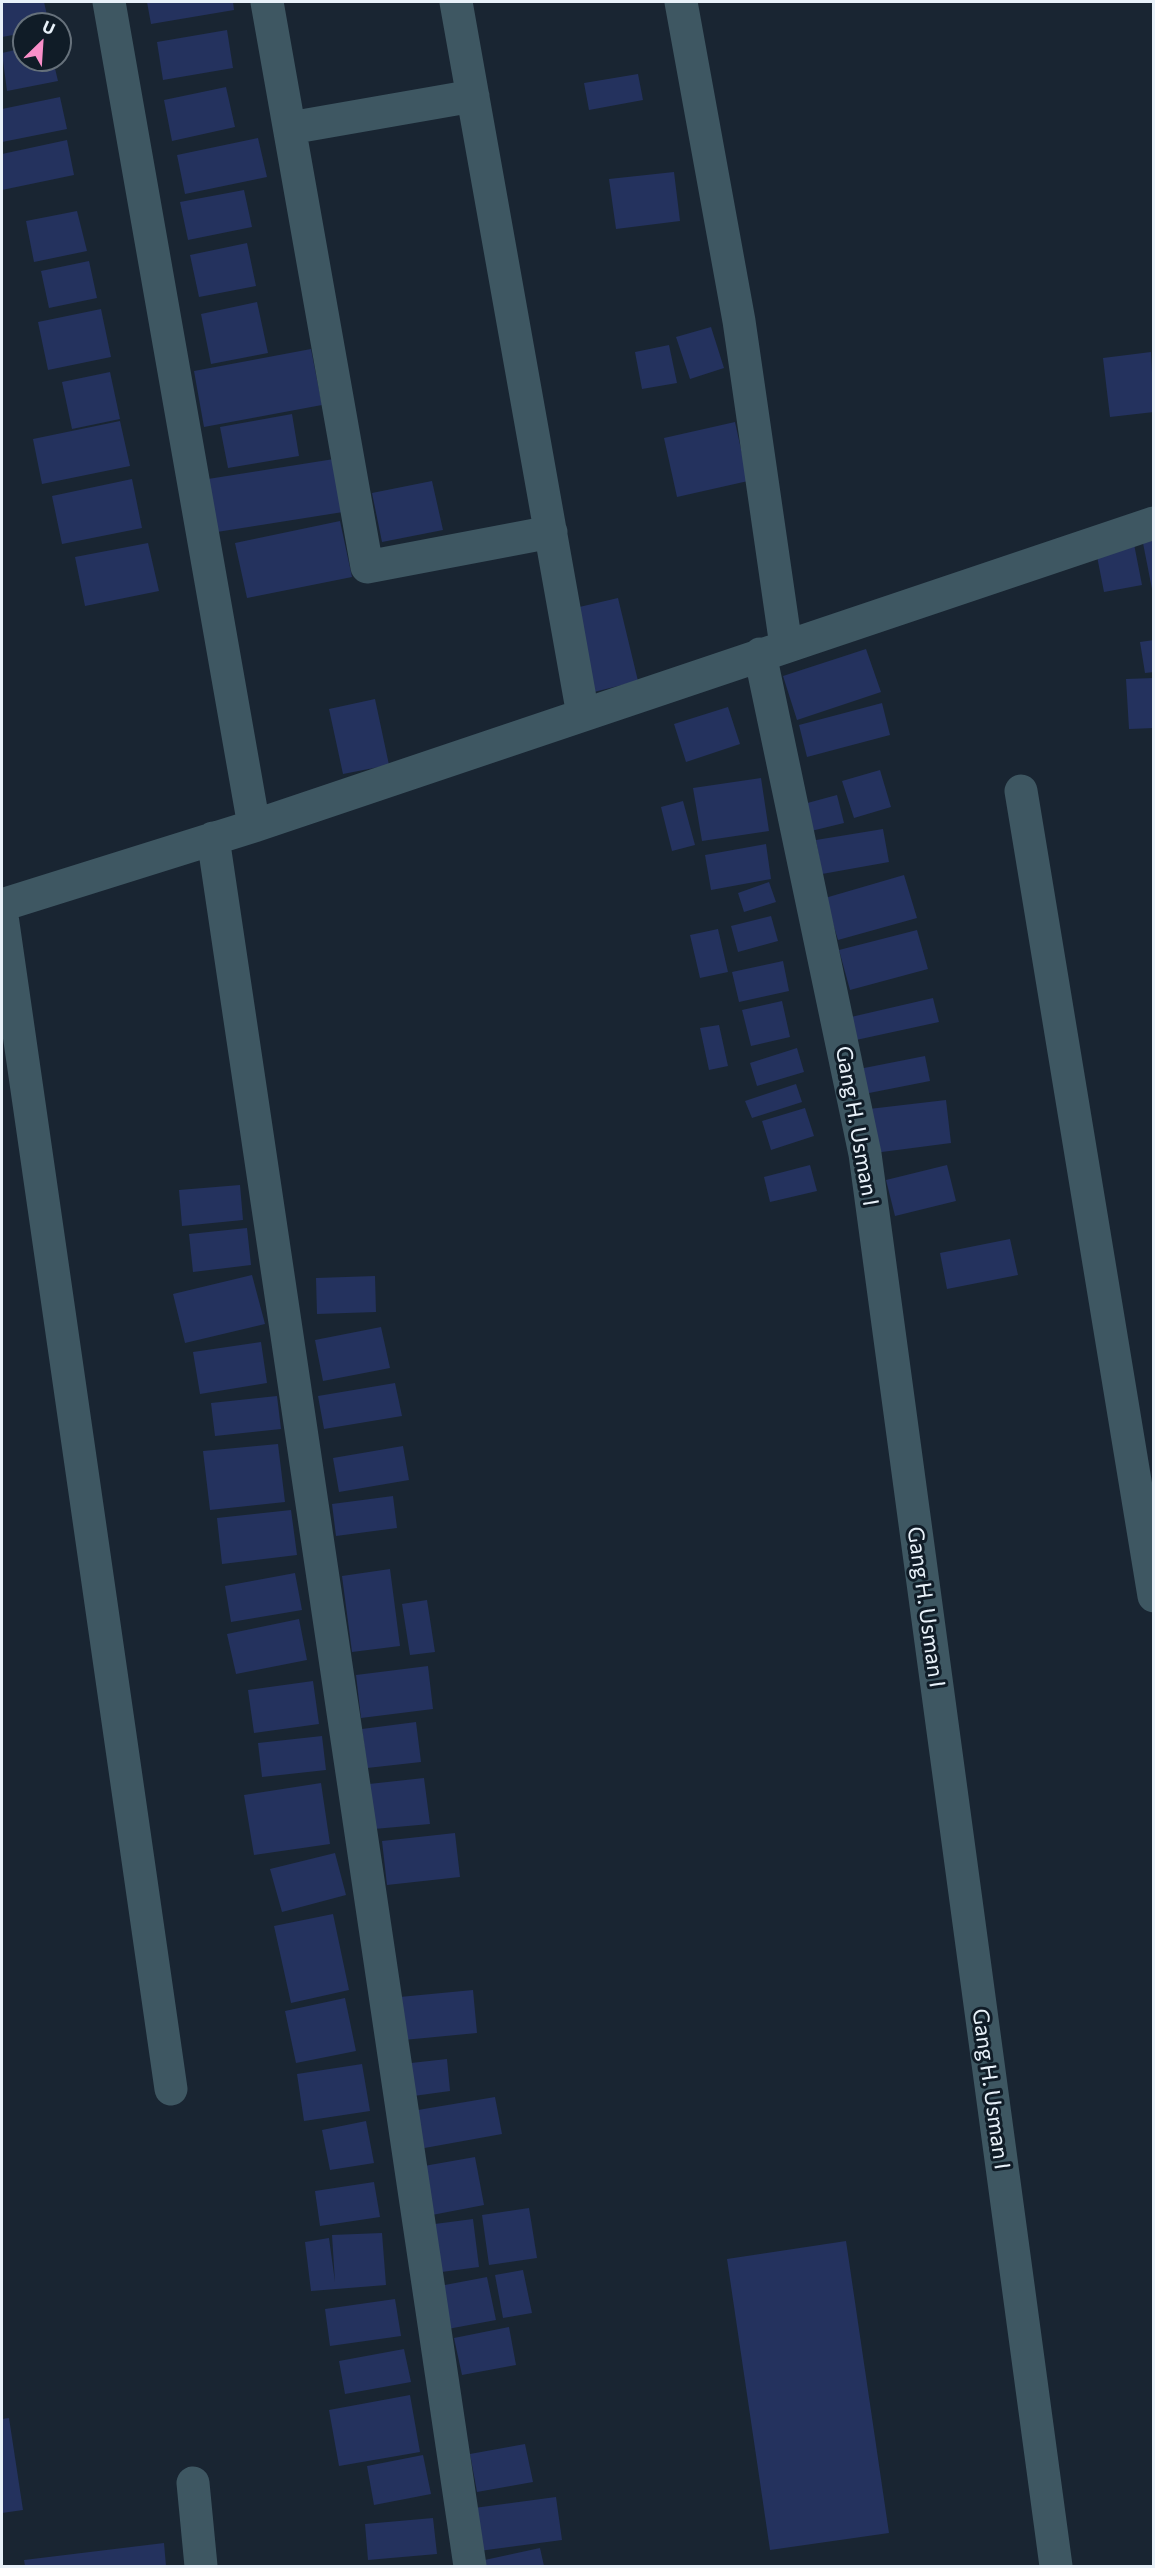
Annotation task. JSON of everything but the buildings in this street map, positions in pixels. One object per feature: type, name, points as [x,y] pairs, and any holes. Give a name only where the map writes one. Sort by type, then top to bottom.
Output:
[{"type":"street","points":[[109,2],[254,826]]},
{"type":"street","points":[[267,2],[367,567],[551,532]]},
{"type":"street","points":[[456,2],[583,715]]},
{"type":"street","name":"Gang H. Usman I","points":[[681,2],[739,321],[773,650],[865,1154],[1056,2566]]},
{"type":"street","points":[[290,128],[473,96]]},
{"type":"street","points":[[2,905],[254,826],[1154,522]]},
{"type":"street","points":[[1021,791],[1154,1596]]},
{"type":"street","points":[[213,838],[470,2566]]},
{"type":"street","points":[[2,916],[171,2089]]},
{"type":"street","points":[[193,2484],[201,2566]]}]
